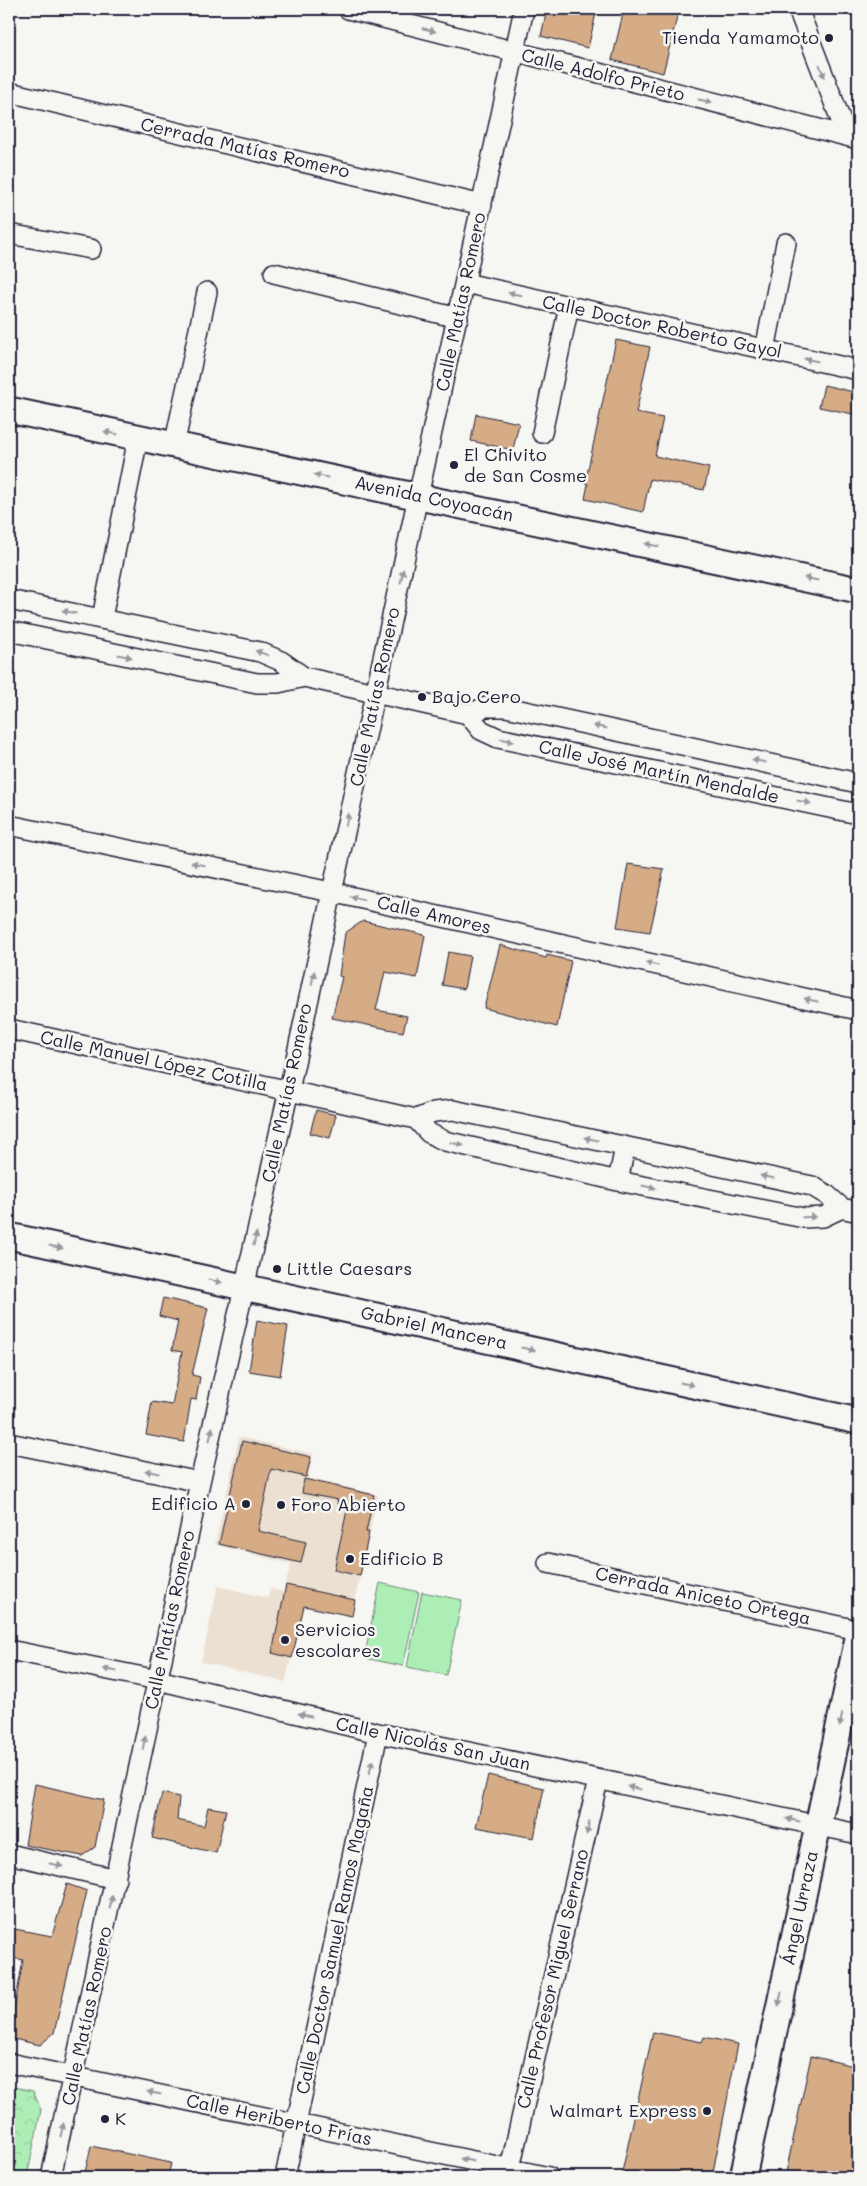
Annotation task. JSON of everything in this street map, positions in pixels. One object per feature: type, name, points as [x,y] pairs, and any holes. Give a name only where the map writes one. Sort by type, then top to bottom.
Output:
[{"type":"main road","name":"Avenida Coyoacán","points":[[9,410],[858,590]]},
{"type":"main road","name":"Gabriel Mancera","points":[[9,1236],[858,1421]]},
{"type":"main road","name":"Ángel Urraza","points":[[743,2177],[858,1638]]},
{"type":"street","name":"Calle Adolfo Prieto","points":[[348,9],[852,138]]},
{"type":"street","name":"Calle Matías Romero","points":[[52,2177],[200,1482],[289,1090],[524,9]]},
{"type":"street","points":[[798,9],[852,138]]},
{"type":"street","name":"Cerrada Matías Romero","points":[[9,92],[482,205]]},
{"type":"street","points":[[9,234],[91,249]]},
{"type":"street","points":[[765,350],[786,243]]},
{"type":"street","points":[[274,273],[458,318]]},
{"type":"street","name":"Calle Doctor Roberto Gayol","points":[[465,283],[858,370]]},
{"type":"street","points":[[174,446],[207,292]]},
{"type":"street","points":[[542,433],[569,306]]},
{"type":"street","points":[[102,618],[138,438]]},
{"type":"street","name":"Calle José Martín Mendalde","points":[[9,600],[260,652],[281,661],[304,677],[468,714],[486,707],[506,707],[858,783]]},
{"type":"street","name":"Calle José Martín Mendalde","points":[[30,604],[16,633],[256,683],[278,683],[304,677]]},
{"type":"street","points":[[191,670],[198,638]]},
{"type":"street","name":"Calle José Martín Mendalde","points":[[468,714],[481,730],[498,738],[858,814]]},
{"type":"street","name":"Calle Amores","points":[[9,825],[331,892],[858,1010]]},
{"type":"street","name":"Calle Manuel López Cotilla","points":[[9,1029],[416,1119],[429,1132],[445,1141],[618,1181],[804,1218],[850,1210]]},
{"type":"street","name":"Calle Manuel López Cotilla","points":[[416,1119],[434,1112],[453,1110],[812,1186],[850,1210]]},
{"type":"street","points":[[618,1181],[625,1147]]},
{"type":"street","points":[[9,1443],[200,1482]]},
{"type":"street","name":"Cerrada Aniceto Ortega","points":[[548,1563],[858,1630]]},
{"type":"street","name":"Calle Nicolás San Juan","points":[[9,1650],[158,1680],[378,1733],[858,1834]]},
{"type":"street","name":"Calle Doctor Samuel Ramos Magaña","points":[[285,2177],[378,1733]]},
{"type":"street","name":"Calle Profesor Miguel Serrano","points":[[509,2173],[598,1780]]},
{"type":"street","points":[[9,1854],[116,1879]]},
{"type":"street","name":"Calle Heriberto Frías","points":[[9,2063],[296,2123],[509,2173],[549,2177]]},
{"type":"shaded area","points":[[239,1437],[313,1454],[308,1478],[378,1495],[351,1616],[305,1605],[285,1682],[201,1662],[218,1586],[268,1598],[270,1589],[283,1592],[291,1564],[215,1545]]},
{"type":"green space","points":[[380,1583],[419,1592],[403,1666],[364,1658]]},
{"type":"green space","points":[[422,1592],[462,1600],[446,1675],[407,1667]]},
{"type":"green space","points":[[9,2086],[33,2091],[41,2110],[27,2177],[9,2177]]},
{"type":"building","points":[[547,9],[597,9],[588,48],[541,36]]},
{"type":"building","points":[[624,9],[679,9],[663,73],[612,60]]},
{"type":"building","points":[[616,340],[650,347],[636,413],[663,418],[655,456],[709,468],[704,490],[650,479],[643,512],[585,499],[588,484],[585,483]]},
{"type":"building","points":[[824,385],[858,393],[858,415],[819,407]]},
{"type":"building","points":[[476,414],[519,423],[513,450],[471,441]]},
{"type":"building","points":[[628,864],[664,869],[650,932],[617,927]]},
{"type":"building","points":[[363,921],[425,935],[417,978],[385,972],[376,1010],[407,1016],[403,1032],[332,1018],[342,977],[339,976],[345,933]]},
{"type":"building","points":[[500,945],[546,958],[547,955],[571,961],[557,1027],[484,1008]]},
{"type":"building","points":[[448,952],[470,956],[464,989],[442,985]]},
{"type":"building","points":[[316,1110],[336,1115],[330,1138],[310,1133]]},
{"type":"building","points":[[163,1298],[208,1308],[192,1375],[200,1377],[196,1400],[191,1399],[184,1442],[146,1435],[152,1402],[172,1405],[182,1352],[172,1350],[178,1321],[159,1316]]},
{"type":"building","points":[[257,1320],[288,1326],[280,1376],[249,1371]]},
{"type":"building","name":"Edificio A","points":[[242,1441],[311,1457],[306,1477],[271,1469],[258,1531],[306,1542],[301,1563],[219,1544]]},
{"type":"building","points":[[304,1479],[374,1495],[366,1532],[369,1532],[360,1576],[334,1570],[348,1506],[337,1504],[338,1500],[302,1493]]},
{"type":"building","points":[[286,1585],[355,1600],[352,1616],[304,1606],[292,1658],[272,1653]]},
{"type":"building","points":[[488,1775],[544,1788],[534,1838],[476,1827]]},
{"type":"building","points":[[35,1784],[104,1800],[95,1847],[82,1856],[25,1845]]},
{"type":"building","points":[[162,1793],[179,1797],[177,1820],[204,1826],[208,1807],[226,1810],[216,1853],[152,1838]]},
{"type":"building","points":[[67,1884],[87,1891],[54,2033],[40,2045],[9,2038],[23,1960],[9,1957],[9,1928],[52,1936]]},
{"type":"building","points":[[653,2032],[702,2042],[704,2037],[738,2044],[712,2177],[648,2177],[622,2172]]},
{"type":"building","points":[[811,2056],[858,2067],[858,2177],[785,2177]]},
{"type":"building","points":[[91,2146],[171,2163],[168,2177],[84,2177]]},
{"type":"place","name":"Tienda Yamamoto","points":[[829,38]]},
{"type":"place","name":"El Chivito de San Cosme","points":[[454,465]]},
{"type":"place","name":"Bajo Cero","points":[[422,697]]},
{"type":"place","name":"Little Caesars","points":[[277,1269]]},
{"type":"place","name":"Edificio A","points":[[246,1504]]},
{"type":"place","name":"Foro Abierto","points":[[281,1505]]},
{"type":"place","name":"Edificio B","points":[[350,1559]]},
{"type":"place","name":"Servicios escolares","points":[[285,1640]]},
{"type":"place","name":"Walmart Express","points":[[707,2111]]},
{"type":"place","name":"K","points":[[105,2119]]}]
